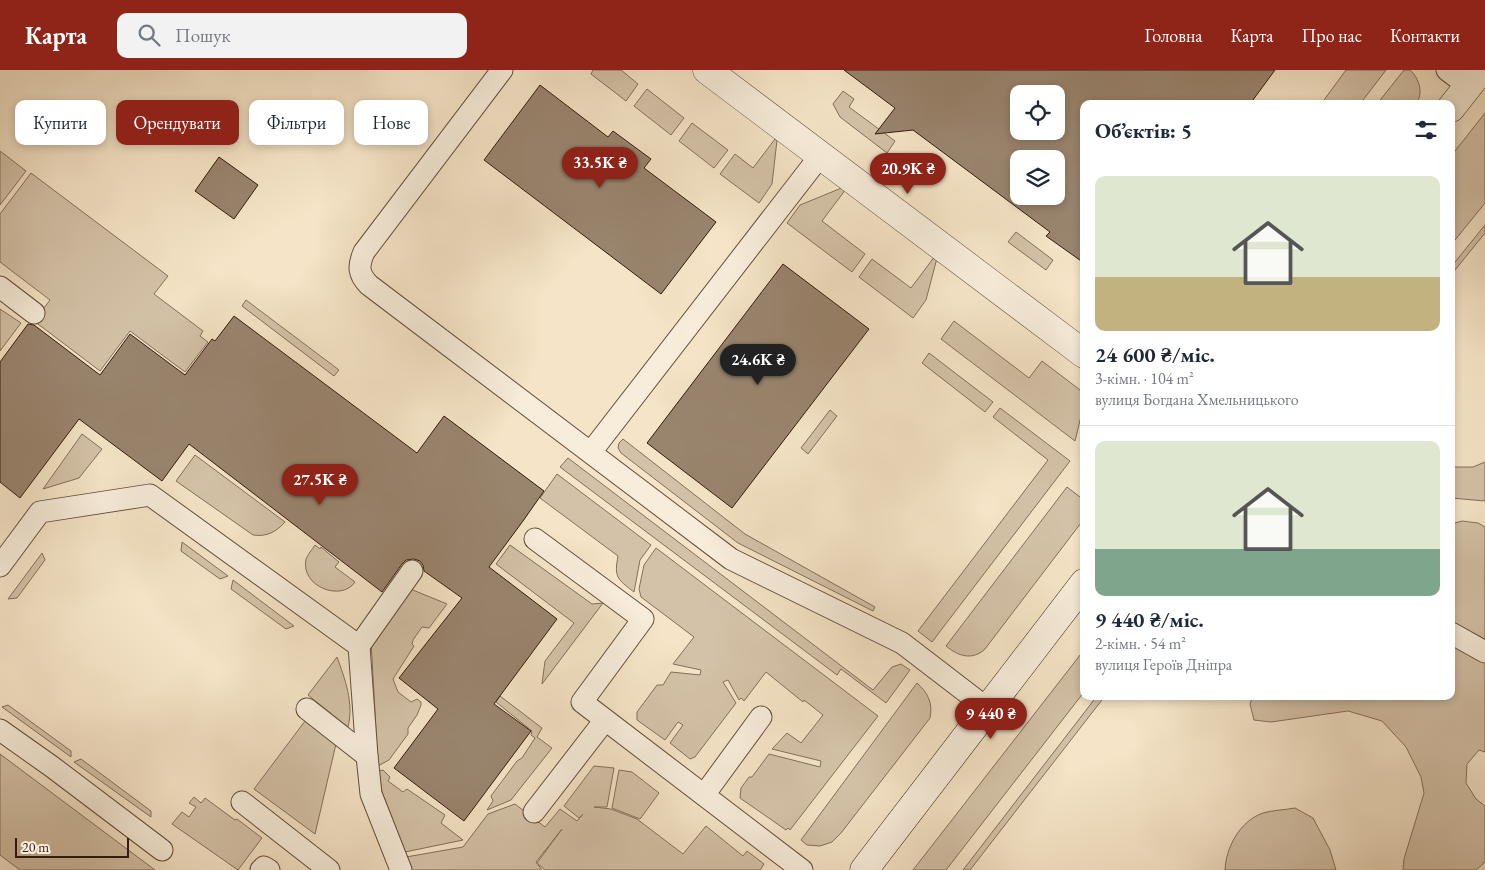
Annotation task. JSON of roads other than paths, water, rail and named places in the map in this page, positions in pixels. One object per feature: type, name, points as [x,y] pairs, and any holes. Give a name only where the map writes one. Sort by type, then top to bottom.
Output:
[{"type":"street","points":[[718,74],[820,156],[1080,351]]},
{"type":"street","points":[[1454,100],[1465,75]]},
{"type":"street","points":[[864,870],[1080,589]]},
{"type":"lane","points":[[502,70],[364,252],[360,260],[362,278],[368,285],[731,559],[902,643],[988,709]]},
{"type":"lane","points":[[590,452],[820,156]]},
{"type":"lane","points":[[0,287],[34,313]]},
{"type":"lane","points":[[0,566],[40,512],[150,495],[359,646]]},
{"type":"lane","points":[[535,539],[643,619],[582,702],[802,870]]},
{"type":"lane","points":[[401,870],[371,794],[359,646],[412,572]]},
{"type":"lane","points":[[1455,634],[1485,652]]},
{"type":"lane","points":[[307,709],[367,756]]},
{"type":"lane","points":[[704,795],[762,717]]},
{"type":"lane","points":[[534,812],[606,720]]},
{"type":"lane","points":[[0,730],[162,850]]},
{"type":"lane","points":[[242,802],[323,868]]},
{"type":"lane","points":[[262,870],[264,866],[269,870]]}]
